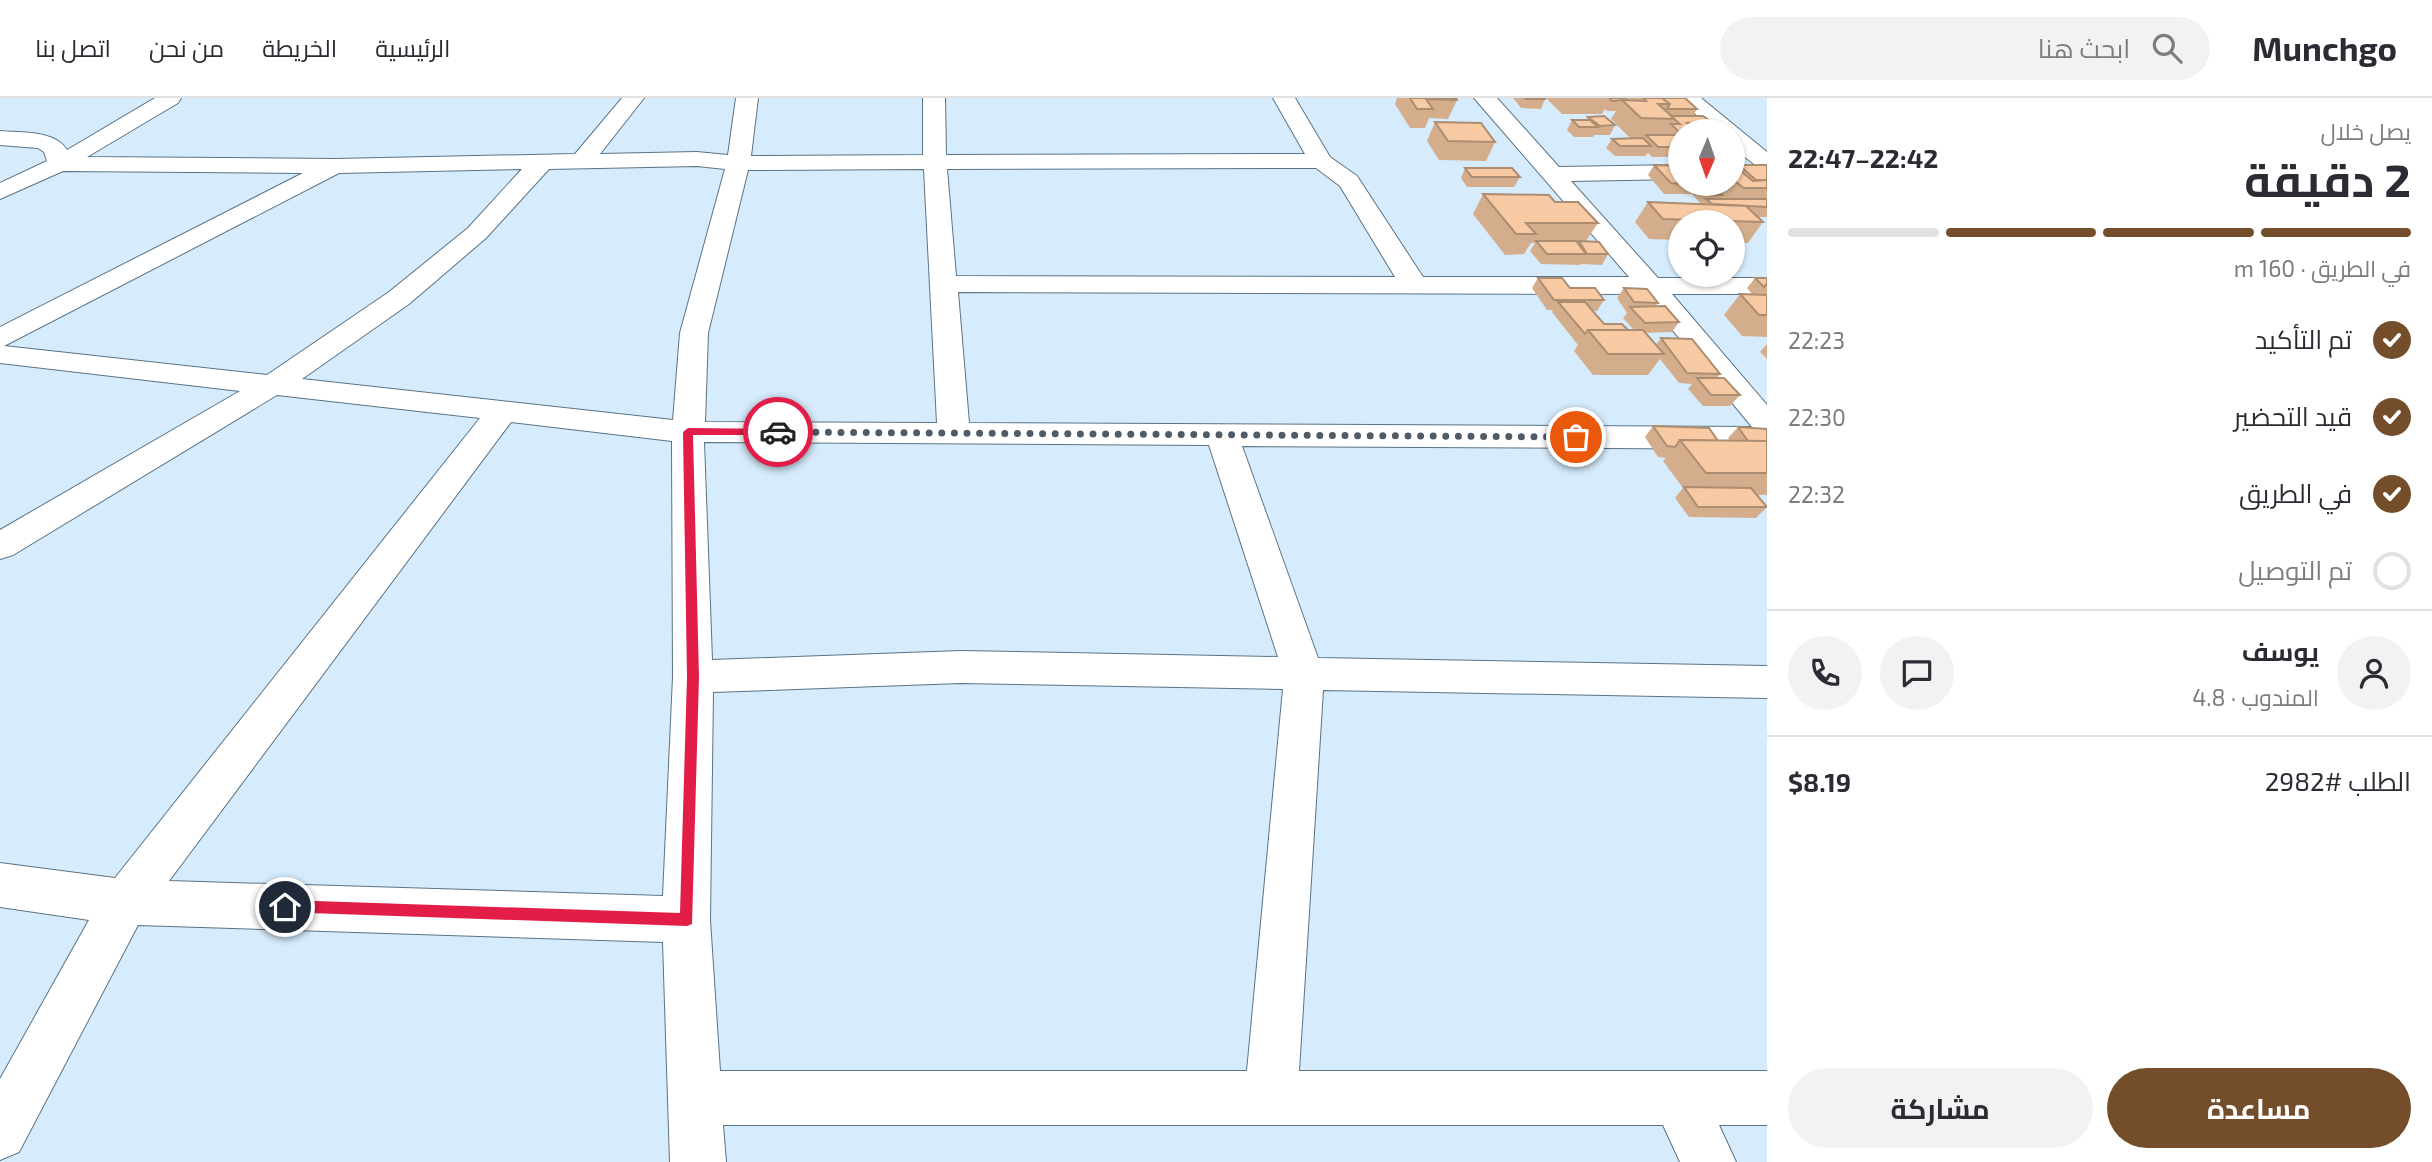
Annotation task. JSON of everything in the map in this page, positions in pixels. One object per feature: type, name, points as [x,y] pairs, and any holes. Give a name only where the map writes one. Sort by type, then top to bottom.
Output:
[{"type":"street","points":[[0,192],[59,164],[170,98]]},
{"type":"street","points":[[583,160],[634,98]]},
{"type":"street","points":[[698,1162],[687,920],[693,677],[688,432],[694,333],[738,163],[747,98]]},
{"type":"street","points":[[934,98],[935,163],[954,432]]},
{"type":"street","points":[[1284,98],[1321,161],[1349,181],[1414,285]]},
{"type":"street","points":[[1485,98],[1651,286],[1767,425]]},
{"type":"street","points":[[1688,98],[1713,119]]},
{"type":"street","points":[[0,138],[43,142],[55,148],[59,164]]},
{"type":"street","points":[[1745,145],[1767,163]]},
{"type":"street","points":[[59,164],[336,166],[697,159],[738,163],[1321,161]]},
{"type":"street","points":[[0,545],[275,383],[419,282],[477,233],[542,162]]},
{"type":"street","points":[[0,338],[336,166]]},
{"type":"street","points":[[1553,174],[1668,172]]},
{"type":"street","points":[[945,284],[1767,286]]},
{"type":"street","points":[[0,354],[275,383],[501,413],[688,432],[1767,438]]},
{"type":"street","points":[[0,1133],[124,902],[501,413]]},
{"type":"street","points":[[1221,433],[1304,675],[1271,1097]]},
{"type":"street","points":[[693,677],[960,667],[1767,682]]},
{"type":"street","points":[[0,885],[124,902],[687,920]]},
{"type":"street","points":[[1678,1096],[1708,1162]]},
{"type":"street","points":[[695,1098],[1767,1098]]},
{"type":"building","points":[[1410,98],[1457,100],[1426,99],[1433,109],[1417,109]]},
{"type":"building","points":[[1611,98],[1625,98],[1627,100],[1612,101]]},
{"type":"building","points":[[1643,98],[1662,98],[1670,104],[1658,104],[1675,119],[1641,118],[1622,100],[1646,101]]},
{"type":"building","points":[[1662,98],[1685,98],[1697,109],[1667,109],[1670,104]]},
{"type":"building","points":[[1604,116],[1615,125],[1600,126],[1588,117]]},
{"type":"building","points":[[1671,116],[1703,116],[1707,119],[1674,119]]},
{"type":"building","points":[[1572,120],[1590,120],[1598,127],[1579,127]]},
{"type":"building","points":[[1435,122],[1481,123],[1495,142],[1448,141]]},
{"type":"building","points":[[1646,135],[1668,135],[1668,147],[1658,147]]},
{"type":"building","points":[[1643,138],[1651,146],[1620,146],[1612,139]]},
{"type":"building","points":[[1654,165],[1668,166],[1668,180]]},
{"type":"building","points":[[1745,165],[1767,165],[1767,180],[1756,180],[1745,170]]},
{"type":"building","points":[[1465,168],[1512,168],[1520,177],[1472,177]]},
{"type":"building","points":[[1745,175],[1753,181],[1767,180],[1767,188],[1745,188]]},
{"type":"building","points":[[1483,194],[1549,195],[1555,202],[1578,202],[1598,223],[1526,223],[1536,234],[1516,234]]},
{"type":"building","points":[[1706,199],[1767,199],[1767,207],[1712,204]]},
{"type":"building","points":[[1648,202],[1746,206],[1763,222],[1745,221],[1745,210],[1668,210],[1668,219],[1663,219]]},
{"type":"building","points":[[1536,241],[1576,241],[1586,254],[1547,254]]},
{"type":"building","points":[[1579,241],[1599,242],[1608,254],[1587,254]]},
{"type":"building","points":[[1538,278],[1562,278],[1570,288],[1595,288],[1604,300],[1554,300]]},
{"type":"building","points":[[1755,278],[1767,278],[1767,283],[1764,287]]},
{"type":"building","points":[[1624,288],[1647,289],[1658,303],[1634,302]]},
{"type":"building","points":[[1740,294],[1767,295],[1767,315],[1759,315]]},
{"type":"building","points":[[1558,302],[1585,302],[1604,324],[1622,324],[1628,330],[1588,330],[1585,334]]},
{"type":"building","points":[[1665,306],[1679,322],[1645,323],[1630,307]]},
{"type":"building","points":[[1588,330],[1643,330],[1664,354],[1608,354]]},
{"type":"building","points":[[1661,338],[1692,339],[1720,374],[1687,373]]},
{"type":"building","points":[[1697,378],[1724,378],[1740,395],[1711,395]]},
{"type":"building","points":[[1653,426],[1709,428],[1718,441],[1680,440],[1675,447],[1667,446]]},
{"type":"building","points":[[1738,427],[1767,429],[1767,441],[1748,441]]},
{"type":"building","points":[[1680,440],[1767,441],[1767,473],[1706,473]]},
{"type":"building","points":[[1684,487],[1751,488],[1767,507],[1698,507]]},
{"type":"way so far","points":[[778,432],[1576,437]]},
{"type":"route","points":[[285,907],[687,920],[693,677],[688,432],[778,432]]}]
